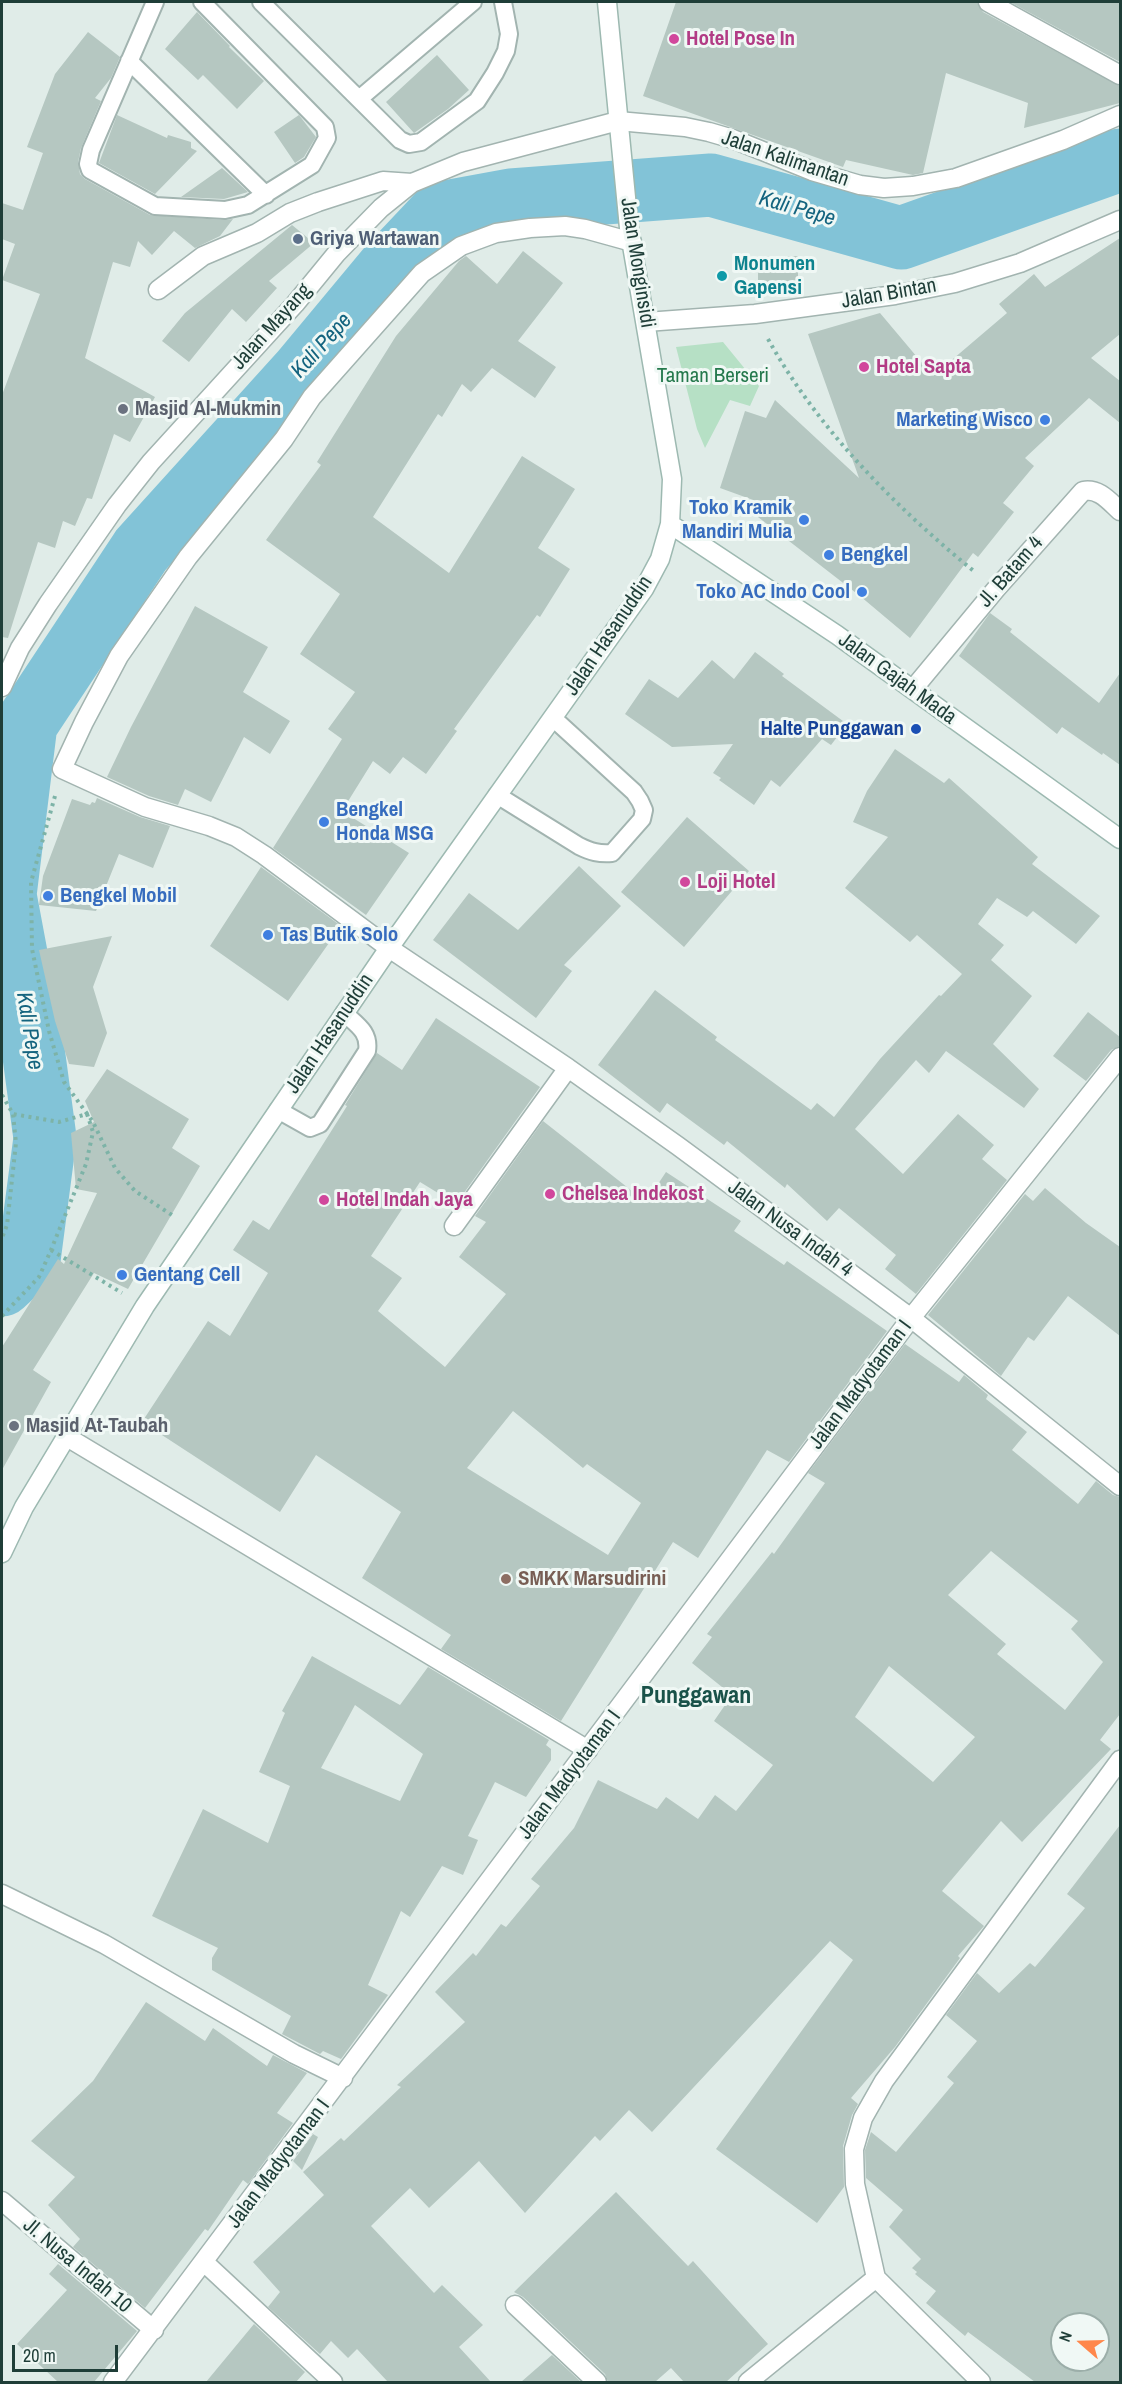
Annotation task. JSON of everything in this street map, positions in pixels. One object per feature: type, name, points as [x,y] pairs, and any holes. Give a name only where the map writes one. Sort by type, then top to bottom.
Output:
[{"type":"street","name":"Jalan Monginsidi","points":[[607,2],[631,235],[672,479],[670,524]]},
{"type":"street","points":[[988,2],[1120,75]]},
{"type":"street","name":"Jalan Kalimantan","points":[[618,122],[685,127],[709,132],[733,139],[812,171],[884,188],[913,186],[956,178],[1063,140],[1120,115]]},
{"type":"street","name":"Jalan Mayang","points":[[2,687],[20,648],[48,604],[117,505],[151,462],[288,312],[336,254],[381,208],[412,183],[463,162],[618,122]]},
{"type":"street","points":[[158,290],[203,256],[257,232],[290,213],[383,181],[412,183]]},
{"type":"street","name":"Jalan Bintan","points":[[646,322],[755,314],[895,295],[955,283],[1020,263],[1120,220]]},
{"type":"street","points":[[63,769],[84,722],[119,656],[188,557],[284,438],[312,397],[422,273],[461,246],[496,233],[565,226],[631,235]]},
{"type":"street","name":"Jl. Batam 4","points":[[913,689],[996,589],[1083,491],[1091,490],[1100,494],[1120,511]]},
{"type":"street","name":"Jalan Gajah Mada","points":[[670,524],[828,629],[1120,839]]},
{"type":"street","name":"Jalan Hasanuddin","points":[[2,1553],[24,1507],[145,1306],[389,948],[644,589],[660,559],[670,524]]},
{"type":"street","name":"Jalan Nusa Indah 4","points":[[63,769],[145,807],[209,826],[236,837],[264,855],[389,948],[568,1068],[911,1318],[1120,1486]]},
{"type":"street","name":"Jalan Madyotaman I","points":[[113,2382],[205,2263],[911,1318],[1120,1058]]},
{"type":"street","points":[[454,1226],[568,1068]]},
{"type":"street","points":[[67,1437],[588,1750]]},
{"type":"street","points":[[981,2382],[876,2278],[855,2184],[854,2149],[863,2118],[884,2081],[1120,1760]]},
{"type":"street","points":[[2,1894],[104,1944],[294,2054],[343,2078]]},
{"type":"street","name":"Jl. Nusa Indah 10","points":[[2,2201],[154,2330]]},
{"type":"street","points":[[205,2263],[333,2382]]},
{"type":"street","points":[[747,2382],[876,2278]]},
{"type":"street","points":[[515,2305],[597,2382]]},
{"type":"lane","points":[[155,2],[91,150],[88,164],[90,170],[154,206],[225,210],[248,205],[312,165],[327,138],[325,127],[202,2]]},
{"type":"lane","points":[[261,2],[399,140],[409,144],[421,142],[477,101],[506,51],[509,34],[503,2]]},
{"type":"lane","points":[[359,99],[473,2]]},
{"type":"lane","points":[[129,61],[266,195]]},
{"type":"lane","points":[[497,795],[579,846],[602,854],[612,853],[642,819],[644,810],[634,792],[553,718]]},
{"type":"lane","points":[[278,1110],[310,1128],[320,1124],[367,1051],[369,1041],[364,1031],[344,1014]]},
{"type":"path","points":[[755,314],[803,395],[837,436],[908,513],[996,589]]},
{"type":"path","points":[[63,769],[31,882],[30,930],[42,1004],[58,1063],[64,1082],[87,1114],[115,1168],[135,1191],[196,1231]]},
{"type":"path","points":[[2,1095],[13,1114],[16,1143],[7,1225],[2,1238]]},
{"type":"path","points":[[13,1114],[59,1122],[87,1114]]},
{"type":"path","points":[[2,1316],[39,1276],[51,1250],[86,1164],[93,1131],[87,1114]]},
{"type":"path","points":[[51,1250],[145,1306]]},
{"type":"green space","name":"Taman Berseri","points":[[723,342],[759,386],[750,406],[730,400],[705,448],[697,429],[676,347]]},
{"type":"building","points":[[676,2],[977,2],[983,12],[1120,86],[1120,103],[1024,128],[1028,103],[946,73],[923,173],[913,175],[846,160],[843,167],[643,96]]},
{"type":"building","points":[[1010,2],[1120,2],[1120,62]]},
{"type":"building","points":[[197,12],[264,81],[237,109],[203,75],[198,80],[165,49]]},
{"type":"building","points":[[88,32],[120,57],[111,78],[95,98],[101,101],[81,148],[78,162],[80,174],[150,215],[233,219],[220,236],[195,248],[174,231],[152,255],[138,241],[130,267],[113,262],[85,358],[155,397],[130,442],[114,434],[92,499],[87,498],[75,526],[63,521],[55,548],[38,542],[8,638],[2,637],[2,395],[40,294],[2,280],[15,244],[2,239],[2,203],[23,210],[43,153],[27,147],[55,74]]},
{"type":"building","points":[[437,55],[469,90],[448,109],[414,133],[386,102]]},
{"type":"building","points":[[117,115],[167,138],[168,135],[191,142],[191,148],[197,151],[155,194],[99,163]]},
{"type":"building","points":[[299,115],[316,137],[304,157],[295,163],[274,132]]},
{"type":"building","points":[[222,168],[248,192],[224,199],[181,197]]},
{"type":"building","points":[[292,225],[314,243],[269,281],[277,288],[246,322],[232,309],[189,362],[162,341],[185,313]]},
{"type":"building","points":[[1120,238],[1120,334],[1091,358],[1120,381],[1120,423],[1089,398],[1025,458],[1034,466],[1003,503],[1014,512],[978,557],[973,553],[910,638],[758,517],[767,505],[720,488],[745,411],[766,418],[775,400],[859,478],[808,334],[880,313],[933,376],[1007,313],[999,304],[1034,274],[1045,287]]},
{"type":"building","points":[[523,251],[563,283],[518,341],[556,367],[535,398],[492,368],[471,392],[462,384],[442,417],[438,414],[373,517],[449,573],[522,456],[575,489],[538,548],[570,569],[540,617],[537,615],[454,729],[457,731],[426,774],[403,757],[390,774],[373,761],[342,811],[409,853],[366,915],[273,848],[342,739],[328,729],[355,692],[300,654],[340,594],[266,540],[321,465],[317,462],[396,336],[459,261],[466,256],[497,284]]},
{"type":"building","points":[[798,256],[798,286],[758,286],[758,257]]},
{"type":"building","points":[[195,606],[268,647],[243,692],[290,721],[270,754],[244,737],[211,802],[185,789],[178,805],[149,796],[107,777]]},
{"type":"building","points":[[990,613],[1012,629],[1010,632],[1099,703],[1120,673],[1120,765],[1062,727],[1057,734],[959,656]]},
{"type":"building","points":[[755,652],[784,674],[782,676],[847,724],[831,745],[822,739],[780,787],[771,780],[754,805],[719,780],[721,778],[713,773],[733,744],[672,747],[625,714],[649,679],[678,698],[712,660],[734,679]]},
{"type":"building","points":[[895,749],[944,783],[949,778],[1038,857],[1032,864],[1100,916],[1076,944],[1033,911],[1027,917],[997,898],[978,924],[1004,945],[991,960],[1032,996],[993,1044],[1039,1089],[1024,1108],[946,1051],[929,1073],[916,1060],[855,1129],[903,1174],[958,1114],[994,1145],[982,1159],[1007,1180],[916,1294],[885,1269],[896,1255],[839,1208],[827,1221],[787,1184],[785,1188],[727,1141],[724,1145],[667,1103],[660,1113],[598,1065],[655,990],[717,1037],[715,1040],[811,1110],[817,1103],[834,1117],[880,1059],[939,995],[941,996],[962,974],[917,935],[910,942],[845,888],[888,837],[853,822],[867,791]]},
{"type":"building","points":[[97,798],[140,817],[170,826],[153,868],[119,854],[96,911],[39,905],[43,876],[72,799],[90,805],[92,802],[95,803]]},
{"type":"building","name":"Loji Hotel","points":[[687,817],[749,871],[684,947],[621,892]]},
{"type":"building","points":[[579,866],[621,906],[564,965],[572,971],[536,1018],[433,940],[469,893],[518,930]]},
{"type":"building","name":"Tas Butik Solo","points":[[261,867],[341,926],[288,1001],[210,946]]},
{"type":"building","points":[[112,936],[93,987],[107,1033],[94,1067],[69,1064],[55,1021],[39,950]]},
{"type":"building","points":[[1088,1012],[1120,1037],[1120,1046],[1111,1050],[1086,1081],[1053,1056]]},
{"type":"building","points":[[436,1018],[540,1087],[456,1204],[420,1182],[371,1256],[402,1278],[378,1311],[445,1367],[506,1294],[459,1257],[486,1222],[475,1216],[543,1121],[646,1202],[666,1172],[741,1221],[734,1231],[784,1265],[787,1261],[887,1331],[789,1462],[767,1450],[698,1558],[673,1542],[561,1721],[441,1649],[451,1635],[362,1578],[401,1512],[316,1455],[280,1512],[142,1422],[208,1321],[230,1336],[268,1273],[233,1250],[253,1220],[269,1230],[347,1106],[345,1105],[377,1053],[402,1070]],"holes":[[[513,1411],[583,1468],[587,1464],[641,1503],[608,1555],[467,1468]]]},
{"type":"building","points":[[107,1069],[189,1119],[172,1148],[200,1166],[128,1289],[94,1273],[33,1370],[51,1382],[2,1470],[2,1347],[58,1259],[64,1264],[97,1193],[76,1189],[71,1133],[94,1122],[85,1101]]},
{"type":"building","points":[[1045,1188],[1086,1223],[1120,1247],[1120,1336],[1068,1296],[1034,1341],[1028,1337],[1001,1376],[928,1315],[1025,1194],[1033,1201]]},
{"type":"building","points":[[905,1344],[959,1382],[964,1375],[988,1395],[986,1399],[1027,1432],[1012,1450],[1078,1504],[1096,1481],[1113,1495],[1120,1497],[1120,1714],[1100,1740],[1111,1749],[1022,1842],[1001,1821],[942,1891],[984,1926],[958,1956],[960,1958],[895,2047],[851,2098],[858,2104],[852,2115],[843,2146],[844,2187],[817,2223],[716,2149],[853,1960],[830,1941],[652,2132],[629,2110],[600,2141],[595,2136],[525,2213],[479,2161],[429,2208],[410,2188],[371,2226],[434,2293],[442,2285],[483,2325],[459,2347],[491,2382],[388,2382],[357,2349],[348,2358],[331,2341],[320,2354],[268,2307],[280,2292],[253,2262],[324,2195],[303,2172],[341,2138],[344,2141],[401,2087],[397,2085],[465,2022],[435,1992],[473,1953],[476,1956],[501,1924],[506,1927],[540,1886],[531,1879],[574,1828],[598,1780],[657,1809],[666,1797],[698,1819],[715,1795],[736,1811],[773,1765],[714,1721],[732,1695],[692,1663],[712,1637],[707,1634],[772,1552],[774,1554],[825,1483],[808,1473]],"holes":[[[991,1551],[1078,1621],[1071,1629],[1103,1662],[1065,1710],[997,1654],[1006,1644],[948,1595]],[[889,1666],[975,1737],[933,1782],[855,1717]]]},
{"type":"building","points":[[312,1656],[400,1705],[428,1667],[549,1740],[546,1745],[551,1749],[551,1760],[526,1797],[495,1782],[468,1836],[478,1840],[463,1875],[442,1866],[410,1917],[401,1911],[368,1985],[388,1995],[341,2059],[323,2051],[320,2054],[282,2034],[291,2016],[212,1970],[212,1958],[218,1948],[152,1916],[203,1809],[268,1843],[290,1786],[259,1772],[285,1713],[282,1711]],"holes":[[[355,1705],[423,1754],[400,1801],[321,1768]]]},
{"type":"building","points":[[1120,1825],[1120,2382],[1035,2382],[968,2332],[965,2336],[926,2303],[936,2291],[915,2274],[917,2272],[912,2268],[921,2259],[889,2227],[903,2210],[866,2178],[865,2150],[871,2132],[896,2152],[954,2083],[947,2077],[977,2041],[946,2015],[977,1973],[999,1993],[1030,1963],[1035,1967],[1085,1908],[1067,1894]]},
{"type":"building","points":[[146,2002],[205,2041],[213,2028],[267,2066],[273,2055],[307,2073],[277,2113],[293,2123],[248,2184],[243,2180],[208,2231],[205,2229],[145,2308],[73,2247],[80,2239],[48,2205],[75,2177],[31,2141],[93,2081]]},
{"type":"building","points":[[313,2134],[318,2137],[302,2170],[293,2161]]},
{"type":"building","points":[[616,2192],[688,2266],[693,2261],[768,2344],[726,2382],[684,2382],[671,2368],[655,2382],[608,2382],[605,2374],[523,2297],[514,2292]]},
{"type":"building","points":[[58,2264],[137,2331],[94,2382],[58,2382],[17,2344],[67,2290],[49,2274]]},
{"type":"building","points":[[254,2324],[305,2372],[296,2382],[206,2382]]},
{"type":"building","points":[[552,2355],[581,2382],[521,2382]]},
{"type":"waterway","name":"Kali Pepe","points":[[2,1285],[29,1260],[45,1138],[31,1034],[5,895],[26,724],[141,550],[302,372],[391,265],[440,213],[511,200],[711,185],[901,238],[1120,160]]},
{"type":"place","name":"Hotel Pose In","points":[[674,39]]},
{"type":"place","name":"Griya Wartawan","points":[[298,239]]},
{"type":"place","name":"Monumen Gapensi","points":[[722,276]]},
{"type":"place","name":"Hotel Sapta","points":[[864,367]]},
{"type":"place","name":"Masjid Al-Mukmin","points":[[123,409]]},
{"type":"place","name":"Marketing Wisco","points":[[1045,420]]},
{"type":"place","name":"Toko Kramik Mandiri Mulia","points":[[804,520]]},
{"type":"place","name":"Bengkel","points":[[829,555]]},
{"type":"place","name":"Toko AC Indo Cool","points":[[862,592]]},
{"type":"place","name":"Halte Punggawan","points":[[916,729]]},
{"type":"place","name":"Bengkel Honda MSG","points":[[324,822]]},
{"type":"place","name":"Loji Hotel","points":[[685,882]]},
{"type":"place","name":"Bengkel Mobil","points":[[48,896]]},
{"type":"place","name":"Tas Butik Solo","points":[[268,935]]},
{"type":"place","name":"Chelsea Indekost","points":[[550,1194]]},
{"type":"place","name":"Hotel Indah Jaya","points":[[324,1200]]},
{"type":"place","name":"Gentang Cell","points":[[122,1275]]},
{"type":"place","name":"Masjid At-Taubah","points":[[14,1426]]},
{"type":"place","name":"SMKK Marsudirini","points":[[506,1579]]},
{"type":"district","name":"Punggawan","points":[[696,1697]]}]
